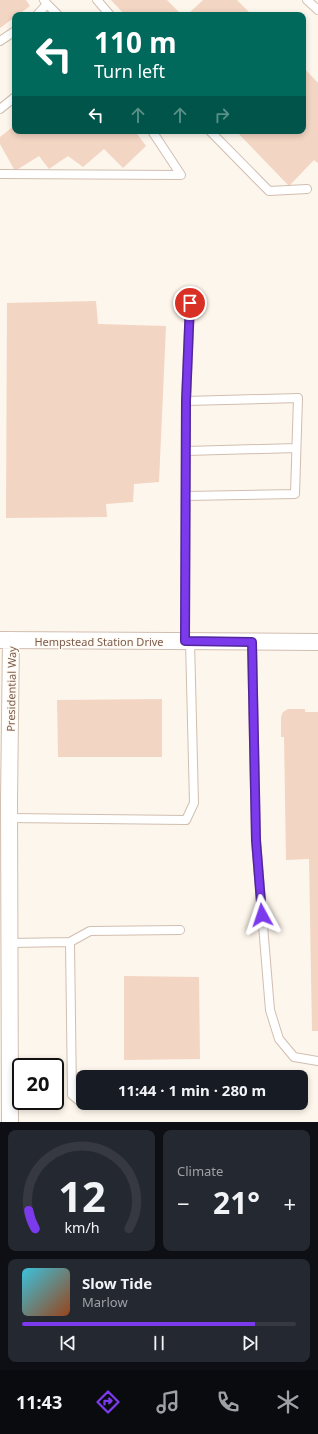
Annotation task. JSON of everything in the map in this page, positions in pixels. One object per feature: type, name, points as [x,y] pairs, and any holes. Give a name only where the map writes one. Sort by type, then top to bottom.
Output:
[{"type":"street","name":"Hempstead Station Drive","points":[[6,640],[318,642]]},
{"type":"street","name":"Presidential Way","points":[[6,640],[9,818],[10,1122]]},
{"type":"lane","points":[[96,0],[107,12]]},
{"type":"lane","points":[[307,0],[318,10]]},
{"type":"lane","points":[[38,12],[46,2],[55,12]]},
{"type":"lane","points":[[0,41],[12,33]]},
{"type":"lane","points":[[0,109],[12,99]]},
{"type":"lane","points":[[0,173],[181,174],[154,134]]},
{"type":"lane","points":[[213,134],[269,191],[307,189]]},
{"type":"lane","points":[[9,818],[186,820],[194,803],[188,641],[186,496],[186,401],[190,303]]},
{"type":"lane","points":[[186,401],[298,398],[295,494],[186,496]]},
{"type":"lane","points":[[186,451],[296,448]]},
{"type":"lane","points":[[252,642],[256,840],[270,1010],[279,1039],[294,1057],[318,1062]]},
{"type":"lane","points":[[10,943],[70,942],[90,931],[180,930]]},
{"type":"lane","points":[[70,942],[72,1094],[76,1098]]},
{"type":"building","points":[[0,0],[26,0],[30,6],[22,12],[12,12],[12,19],[0,28]]},
{"type":"building","points":[[111,0],[167,0],[179,12],[122,12]]},
{"type":"building","points":[[203,0],[237,0],[249,12],[190,12]]},
{"type":"building","points":[[306,70],[318,83],[318,163],[314,160],[289,186],[239,134],[306,134]]},
{"type":"building","points":[[12,127],[12,134],[137,134],[146,146],[123,168],[104,149],[83,167],[68,156],[49,169],[39,156],[15,171],[0,144],[0,137]]},
{"type":"building","points":[[96,301],[98,324],[166,326],[159,482],[134,484],[133,502],[106,504],[107,517],[6,518],[7,303]]},
{"type":"building","points":[[162,699],[162,757],[58,757],[57,700]]},
{"type":"building","points":[[288,709],[305,709],[305,712],[318,712],[318,1031],[312,1031],[309,859],[286,860],[284,737],[281,737],[281,717],[283,712]]},
{"type":"building","points":[[124,976],[199,977],[200,1059],[124,1060]]},
{"type":"route","points":[[190,303],[186,401],[185,641],[252,642],[256,840],[262,915]]}]
